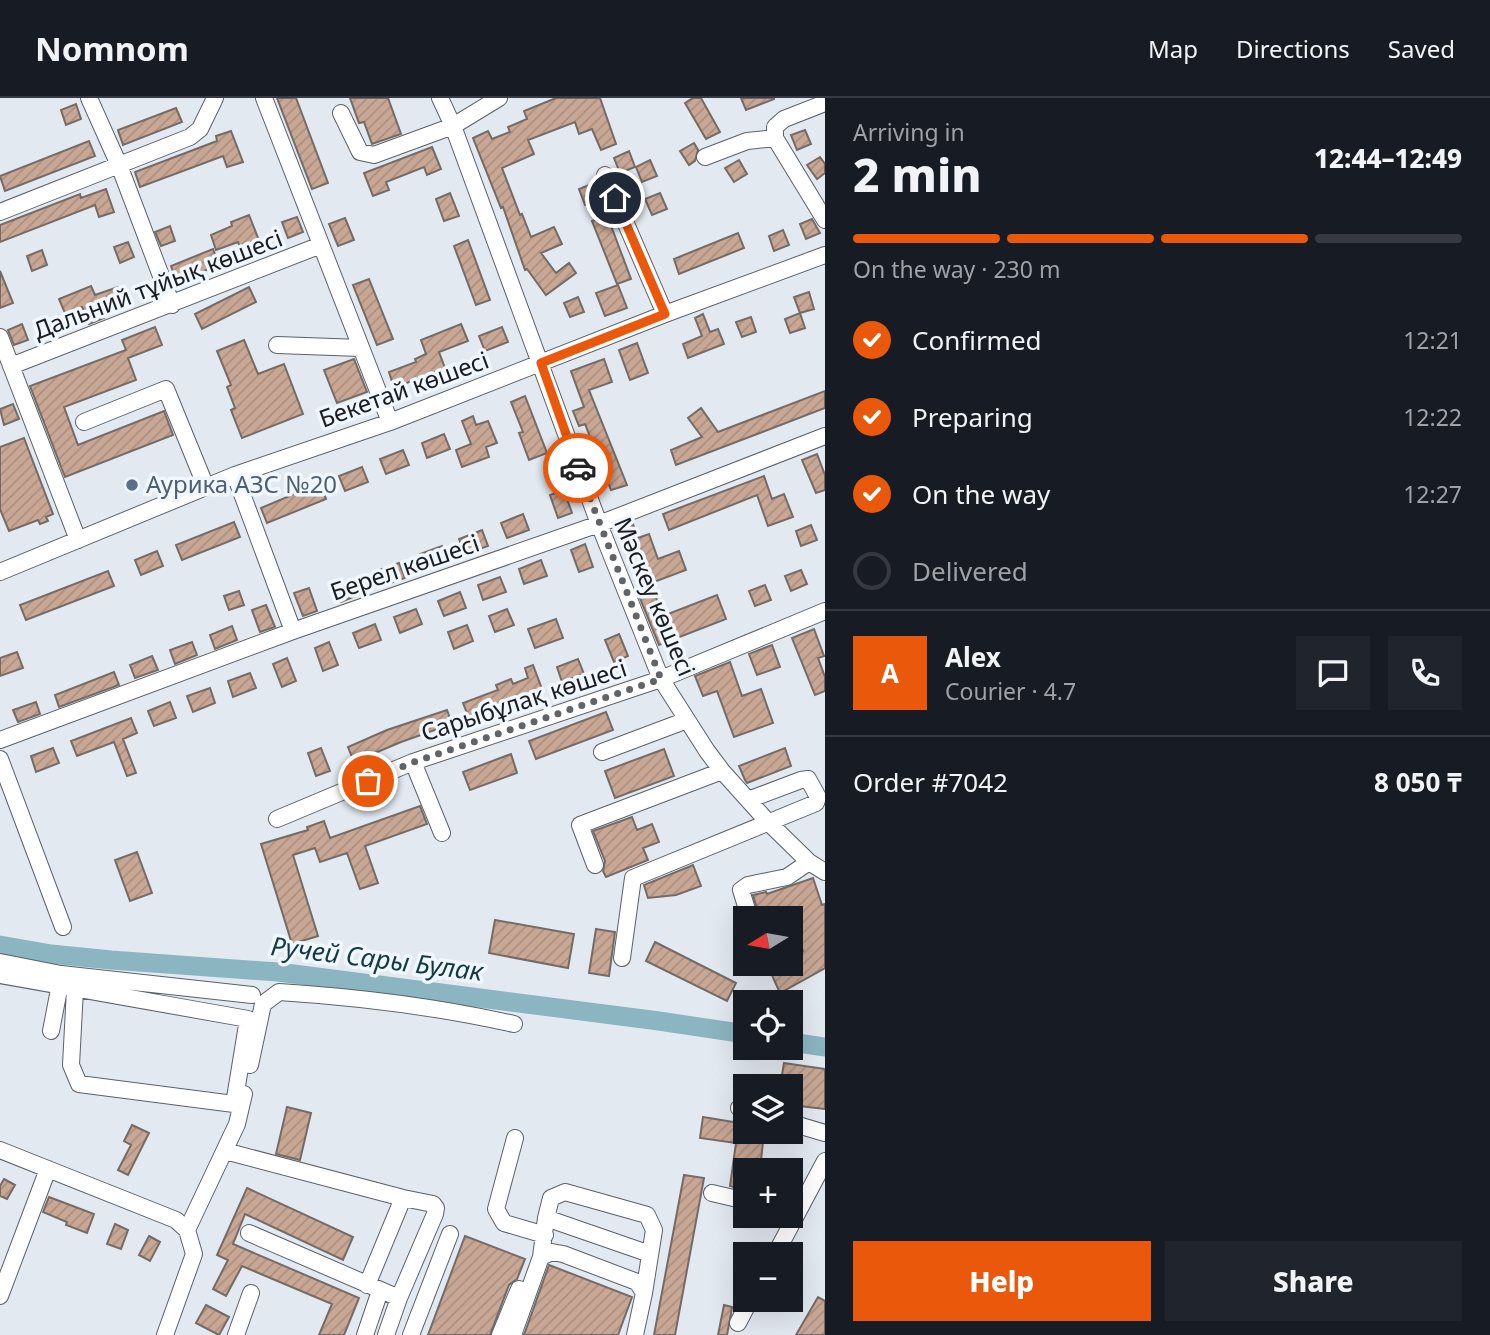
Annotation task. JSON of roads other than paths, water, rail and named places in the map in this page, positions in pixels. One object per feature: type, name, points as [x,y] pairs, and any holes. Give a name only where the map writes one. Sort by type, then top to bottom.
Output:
[{"type":"street","points":[[89,98],[119,165],[172,305]]},
{"type":"street","points":[[0,212],[190,137],[200,129],[215,98]]},
{"type":"street","points":[[264,98],[390,422]]},
{"type":"street","name":"Мәскеу көшесі","points":[[440,98],[453,126],[599,524],[661,679],[722,771],[767,821],[809,862],[825,872]]},
{"type":"street","points":[[341,113],[360,152],[374,155],[453,126],[499,98]]},
{"type":"street","points":[[825,103],[784,119],[775,127],[775,138],[825,219]]},
{"type":"street","points":[[705,157],[747,141],[775,138]]},
{"type":"street","points":[[605,175],[665,314]]},
{"type":"street","name":"Дальний тұйық көшесі","points":[[11,366],[321,245]]},
{"type":"street","name":"Бекетай көшесі","points":[[0,572],[234,475],[390,422],[665,314],[825,255]]},
{"type":"street","points":[[0,337],[78,540]]},
{"type":"street","points":[[278,345],[361,348]]},
{"type":"street","points":[[83,422],[166,388],[206,487]]},
{"type":"street","name":"Берел көшесі","points":[[0,740],[293,631],[599,524],[825,436]]},
{"type":"street","points":[[234,475],[293,631]]},
{"type":"street","name":"Сарыбұлақ көшесі","points":[[276,819],[414,762],[661,679],[825,611]]},
{"type":"street","points":[[602,752],[687,720]]},
{"type":"street","points":[[0,759],[63,927]]},
{"type":"street","points":[[414,762],[442,833]]},
{"type":"street","points":[[595,865],[580,825],[722,771]]},
{"type":"street","points":[[622,958],[633,878],[816,803],[818,797],[808,779],[748,800]]},
{"type":"street","points":[[746,906],[741,890],[787,877],[809,862]]},
{"type":"street","points":[[0,962],[65,983],[248,1018],[234,1104],[79,1084],[71,1065],[65,983]]},
{"type":"street","points":[[0,975],[65,983],[252,995]]},
{"type":"street","points":[[51,1031],[65,983]]},
{"type":"street","points":[[188,1234],[237,1124],[263,1004],[279,992],[480,1016],[514,1024]]},
{"type":"street","points":[[803,1127],[825,1133]]},
{"type":"street","points":[[515,1138],[496,1209],[504,1223],[545,1235]]},
{"type":"street","points":[[0,1150],[176,1220],[188,1234],[194,1254],[165,1335]]},
{"type":"street","points":[[225,1151],[433,1204],[436,1208],[386,1335]]},
{"type":"street","points":[[803,1196],[825,1161]]},
{"type":"street","points":[[0,1296],[48,1169]]},
{"type":"street","points":[[500,1335],[545,1235],[551,1198],[565,1192],[647,1215],[654,1230],[635,1335]]},
{"type":"street","points":[[712,1193],[733,1197]]},
{"type":"street","points":[[365,1335],[374,1288],[403,1198]]},
{"type":"street","points":[[546,1218],[650,1254]]},
{"type":"street","points":[[249,1233],[399,1298]]},
{"type":"street","points":[[411,1335],[450,1234]]},
{"type":"street","points":[[513,1335],[535,1261],[552,1252],[564,1254],[637,1282],[644,1293]]},
{"type":"street","points":[[236,1335],[251,1293]]},
{"type":"street","points":[[738,1323],[744,1312]]},
{"type":"waterway","name":"Ручей Сары Булак","points":[[0,945],[111,960],[278,972],[733,1032]]},
{"type":"waterway","name":"Ручей Сары Булак","points":[[803,1044],[825,1047]]},
{"type":"place","name":"Аурика АЗС №20","points":[[132,485]]}]
